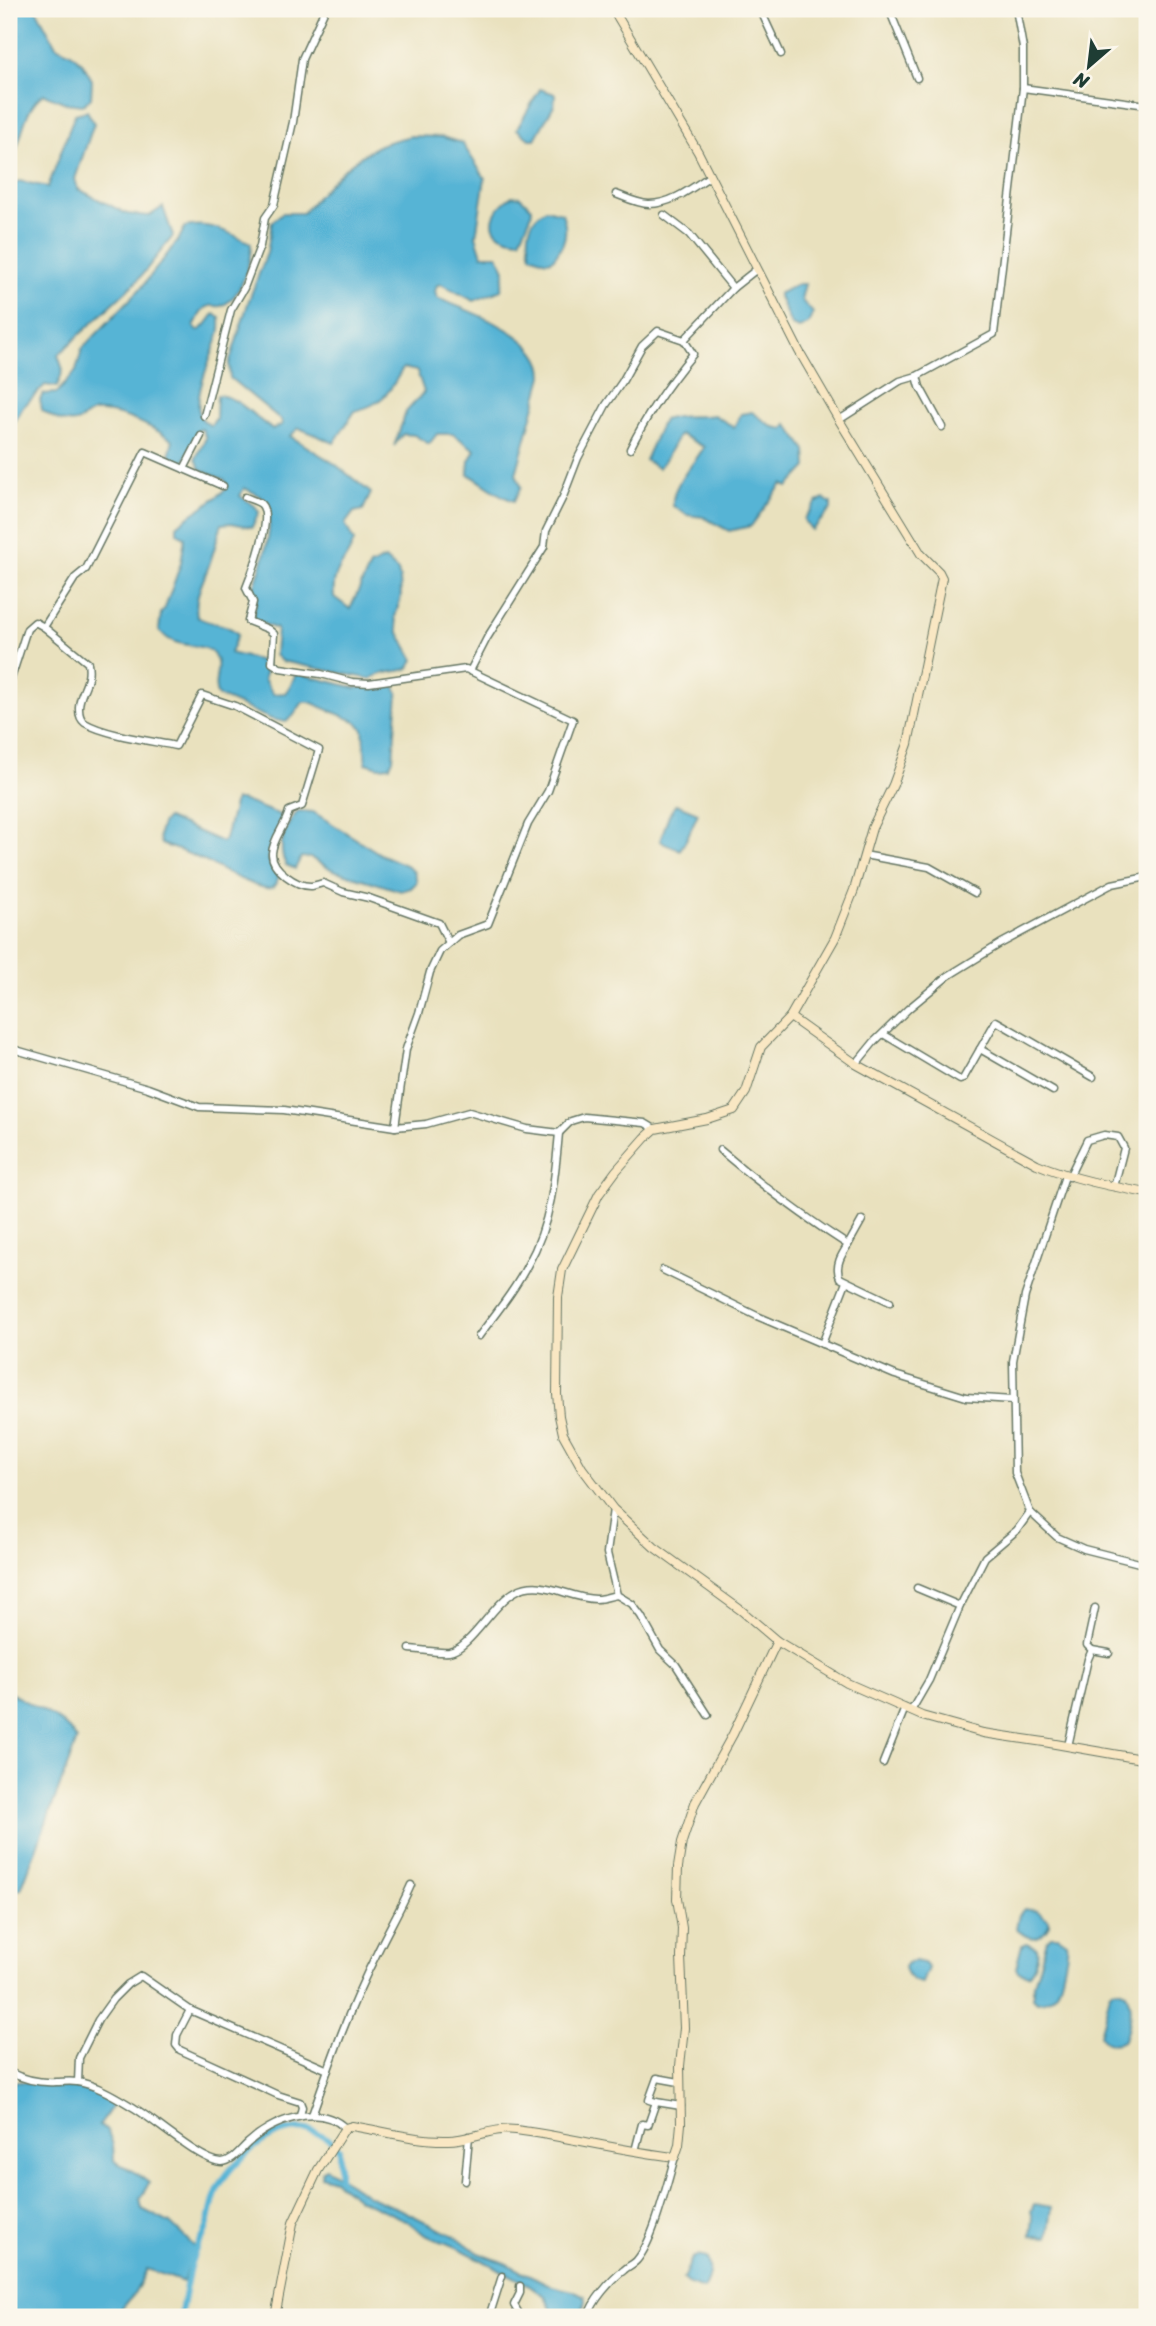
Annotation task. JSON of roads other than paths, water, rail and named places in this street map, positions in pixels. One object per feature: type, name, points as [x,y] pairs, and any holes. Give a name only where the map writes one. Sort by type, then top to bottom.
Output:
[{"type":"main road","points":[[613,9],[710,176],[799,351],[922,554],[942,579],[908,744],[894,785],[872,828],[854,890],[835,938],[790,1017],[761,1047],[746,1092],[734,1110],[707,1119],[655,1129],[616,1171],[600,1194],[562,1270],[559,1282],[557,1394],[564,1434],[573,1454],[613,1509],[654,1546],[742,1611],[777,1641],[847,1683],[908,1710],[983,1734],[1147,1760]]},
{"type":"main road","points":[[790,1017],[853,1062],[1010,1150],[1067,1176],[1147,1193]]},
{"type":"main road","points":[[275,2317],[293,2223],[328,2153],[343,2130],[352,2126],[433,2140],[460,2139],[483,2132],[513,2130],[675,2157],[681,2106],[679,2082],[684,2028],[682,1928],[677,1899],[682,1842],[695,1802],[733,1734],[777,1641]]},
{"type":"street","points":[[204,416],[231,310],[244,288],[260,246],[265,218],[274,205],[293,122],[302,60],[325,9]]},
{"type":"street","points":[[760,9],[781,54]]},
{"type":"street","points":[[889,9],[917,78]]},
{"type":"street","points":[[839,420],[900,381],[917,376],[994,334],[1023,88],[1023,48],[1016,9],[1027,9]]},
{"type":"street","points":[[1023,88],[1147,105]]},
{"type":"street","points":[[617,194],[647,204],[664,202],[685,193],[710,176]]},
{"type":"street","points":[[664,215],[689,234],[733,288]]},
{"type":"street","points":[[684,340],[733,288],[757,269]]},
{"type":"street","points":[[470,671],[487,638],[544,547],[546,531],[578,458],[642,346],[658,331],[684,340],[692,354],[664,390],[630,449]]},
{"type":"street","points":[[917,376],[920,387],[942,427]]},
{"type":"street","points":[[184,469],[201,436]]},
{"type":"street","points":[[44,627],[75,578],[86,569],[145,452],[223,486]]},
{"type":"street","points":[[245,497],[261,504],[264,519],[257,559],[246,588],[253,602],[248,621],[274,634],[272,663],[280,668],[360,683],[466,669],[573,720],[548,791],[528,824],[488,924],[458,935],[440,951],[430,972],[406,1049],[395,1127]]},
{"type":"street","points":[[9,685],[27,629],[35,622],[88,663],[90,674],[78,706],[84,723],[176,746],[202,695],[235,706],[319,750],[302,806],[289,811],[275,845],[272,853],[275,866],[293,880],[311,886],[323,883],[439,923],[449,943]]},
{"type":"street","points":[[864,855],[929,867],[975,893]]},
{"type":"street","points":[[853,1062],[948,976],[1000,944],[1112,884],[1147,877]]},
{"type":"street","points":[[883,1034],[960,1080],[996,1021],[1093,1077]]},
{"type":"street","points":[[9,1024],[9,1048],[148,1088],[200,1107],[284,1110],[395,1127],[426,1124],[469,1112],[527,1129],[559,1133]]},
{"type":"street","points":[[979,1049],[1053,1091]]},
{"type":"street","points":[[479,1336],[518,1282],[530,1262],[543,1230],[551,1199],[559,1133],[571,1121],[584,1117],[645,1123],[655,1129]]},
{"type":"street","points":[[1114,1187],[1124,1148],[1118,1137],[1104,1135],[1087,1140],[1067,1176],[1025,1296],[1013,1361],[1015,1473],[1030,1512],[1057,1537],[1084,1549],[1147,1565]]},
{"type":"street","points":[[720,1150],[804,1217],[848,1245]]},
{"type":"street","points":[[862,1220],[841,1258],[837,1274],[846,1282],[890,1302]]},
{"type":"street","points":[[663,1270],[751,1313],[895,1375],[966,1397],[1013,1400]]},
{"type":"street","points":[[822,1344],[846,1282]]},
{"type":"street","points":[[613,1509],[607,1553],[617,1595]]},
{"type":"street","points":[[883,1763],[908,1710],[929,1680],[960,1606],[985,1557],[1017,1530],[1030,1512]]},
{"type":"street","points":[[411,1649],[449,1652],[462,1647],[497,1606],[517,1590],[542,1586],[586,1598],[617,1595],[632,1604],[642,1615],[660,1650],[676,1665],[708,1715]]},
{"type":"street","points":[[917,1588],[960,1606]]},
{"type":"street","points":[[1095,1608],[1087,1645],[1092,1650],[1108,1653]]},
{"type":"street","points":[[1068,1746],[1092,1650]]},
{"type":"street","points":[[312,2115],[376,1954],[411,1885]]},
{"type":"street","points":[[78,2082],[79,2058],[85,2044],[113,1999],[141,1976],[190,2010],[328,2070]]},
{"type":"street","points":[[190,2010],[177,2035],[176,2045],[180,2050],[278,2095],[300,2102],[300,2116]]},
{"type":"street","points":[[10,2075],[52,2082],[78,2082],[114,2096],[198,2152],[220,2162],[228,2161],[267,2129],[300,2116],[312,2115],[330,2119],[343,2130]]},
{"type":"street","points":[[679,2082],[657,2078],[649,2100],[681,2106]]},
{"type":"street","points":[[635,2151],[642,2124],[648,2125],[656,2102]]},
{"type":"street","points":[[465,2181],[469,2136]]},
{"type":"street","points":[[588,2317],[605,2289],[622,2271],[636,2262],[648,2241],[675,2157]]},
{"type":"street","points":[[489,2317],[502,2276]]},
{"type":"street","points":[[520,2286],[520,2293],[514,2305],[522,2317]]},
{"type":"water","points":[[9,9],[36,9],[56,46],[71,53],[83,64],[92,80],[91,98],[83,105],[66,103],[44,94],[37,99],[31,107],[9,168]]},
{"type":"water","points":[[540,89],[555,94],[554,105],[535,139],[529,139],[517,129]]},
{"type":"water","points":[[87,111],[94,123],[75,179],[78,189],[127,214],[149,216],[163,207],[173,236],[137,281],[58,355],[63,370],[57,387],[45,385],[23,407],[9,432],[9,185],[19,181],[48,187],[75,114]]},
{"type":"water","points":[[411,136],[442,137],[462,143],[485,178],[476,236],[482,255],[498,255],[505,270],[501,290],[474,301],[441,284],[437,285],[435,291],[437,298],[502,326],[531,348],[540,361],[543,376],[516,474],[521,487],[514,501],[468,474],[469,461],[475,450],[453,434],[437,434],[429,444],[414,435],[403,434],[394,446],[406,412],[424,392],[417,371],[403,368],[394,384],[379,401],[355,411],[334,443],[299,428],[290,436],[335,464],[371,493],[363,510],[354,512],[345,524],[354,541],[337,573],[334,597],[350,609],[370,566],[385,559],[398,571],[401,596],[395,617],[398,631],[414,660],[408,669],[371,679],[281,661],[275,655],[277,629],[253,620],[257,597],[253,589],[269,530],[267,507],[261,497],[244,488],[240,496],[259,512],[252,527],[222,524],[196,604],[197,617],[228,627],[238,634],[230,653],[262,661],[267,665],[264,679],[273,694],[285,693],[296,673],[356,688],[393,683],[398,693],[393,759],[390,766],[379,767],[366,763],[363,729],[357,722],[310,702],[303,702],[286,722],[271,719],[218,696],[215,686],[217,664],[213,654],[202,647],[173,641],[159,630],[161,613],[181,563],[185,537],[177,533],[177,526],[228,487],[225,480],[200,469],[196,458],[206,438],[202,429],[198,430],[184,462],[172,459],[170,452],[173,440],[138,422],[120,415],[98,412],[91,413],[77,422],[67,422],[42,410],[40,400],[43,394],[57,393],[76,371],[82,349],[141,288],[179,239],[185,227],[203,226],[219,229],[251,243],[247,269],[240,288],[228,302],[204,309],[194,327],[198,331],[214,314],[220,317],[220,332],[200,389],[198,401],[202,419],[211,426],[216,418],[217,395],[240,404],[272,429],[282,425],[280,419],[230,378],[229,364],[267,253],[272,222],[282,213],[303,213],[337,176],[367,152]]},
{"type":"water","points":[[512,196],[520,197],[532,208],[520,240],[500,234],[493,224],[498,210]]},
{"type":"water","points":[[546,209],[562,213],[565,232],[563,244],[552,260],[546,261],[531,255],[529,241],[532,223]]},
{"type":"water","points":[[798,284],[805,284],[802,301],[813,313],[808,324],[799,328],[791,325],[778,294]]},
{"type":"water","points":[[752,412],[773,427],[784,429],[787,424],[806,450],[807,467],[788,487],[782,484],[751,526],[729,531],[703,517],[687,515],[673,506],[679,482],[704,447],[680,434],[658,468],[645,460],[663,420],[714,415],[734,427],[741,414]]},
{"type":"water","points":[[824,499],[831,503],[831,509],[812,530],[804,519],[817,502]]},
{"type":"water","points":[[235,800],[283,816],[269,855],[270,863],[279,875],[272,887],[256,885],[161,844],[160,830],[167,818],[222,842]]},
{"type":"water","points":[[676,804],[698,813],[680,850],[660,841]]},
{"type":"water","points":[[298,811],[313,812],[382,855],[408,866],[414,872],[417,882],[411,888],[401,891],[333,870],[311,858],[301,857],[295,869],[286,865],[282,851],[283,836]]},
{"type":"water","points":[[9,1692],[56,1718],[77,1740],[21,1889],[9,1891]]},
{"type":"water","points":[[1024,1909],[1037,1911],[1049,1920],[1046,1930],[1038,1937],[1025,1936],[1016,1928],[1019,1915]]},
{"type":"water","points":[[1051,1936],[1058,1936],[1067,1942],[1061,1982],[1053,1997],[1037,2002],[1033,1998],[1033,1988],[1047,1940]]},
{"type":"water","points":[[1026,1943],[1037,1948],[1037,1958],[1028,1975],[1016,1968],[1022,1945]]},
{"type":"water","points":[[915,1961],[928,1968],[922,1983],[910,1978],[904,1967]]},
{"type":"water","points":[[1112,1990],[1126,1992],[1130,2016],[1124,2040],[1112,2043],[1100,2036],[1110,1994]]},
{"type":"water","points":[[15,2081],[90,2090],[114,2103],[99,2126],[107,2129],[113,2145],[114,2161],[149,2183],[140,2199],[142,2209],[170,2223],[195,2247],[183,2282],[147,2269],[135,2293],[115,2317],[9,2317],[9,2090]]},
{"type":"water","points":[[326,2168],[370,2197],[460,2239],[478,2253],[552,2286],[585,2296],[586,2301],[579,2317],[555,2317],[545,2296],[457,2247],[425,2235],[406,2220],[358,2199],[334,2180],[321,2176],[322,2170]]},
{"type":"water","points":[[1034,2204],[1052,2207],[1048,2237],[1031,2236],[1031,2211]]},
{"type":"water","points":[[692,2258],[706,2258],[709,2266],[703,2289],[683,2279]]},
{"type":"waterway","points":[[180,2317],[190,2265],[206,2230],[216,2194],[236,2163],[246,2154],[280,2133],[297,2129],[310,2131],[323,2136],[339,2148],[341,2181]]}]
